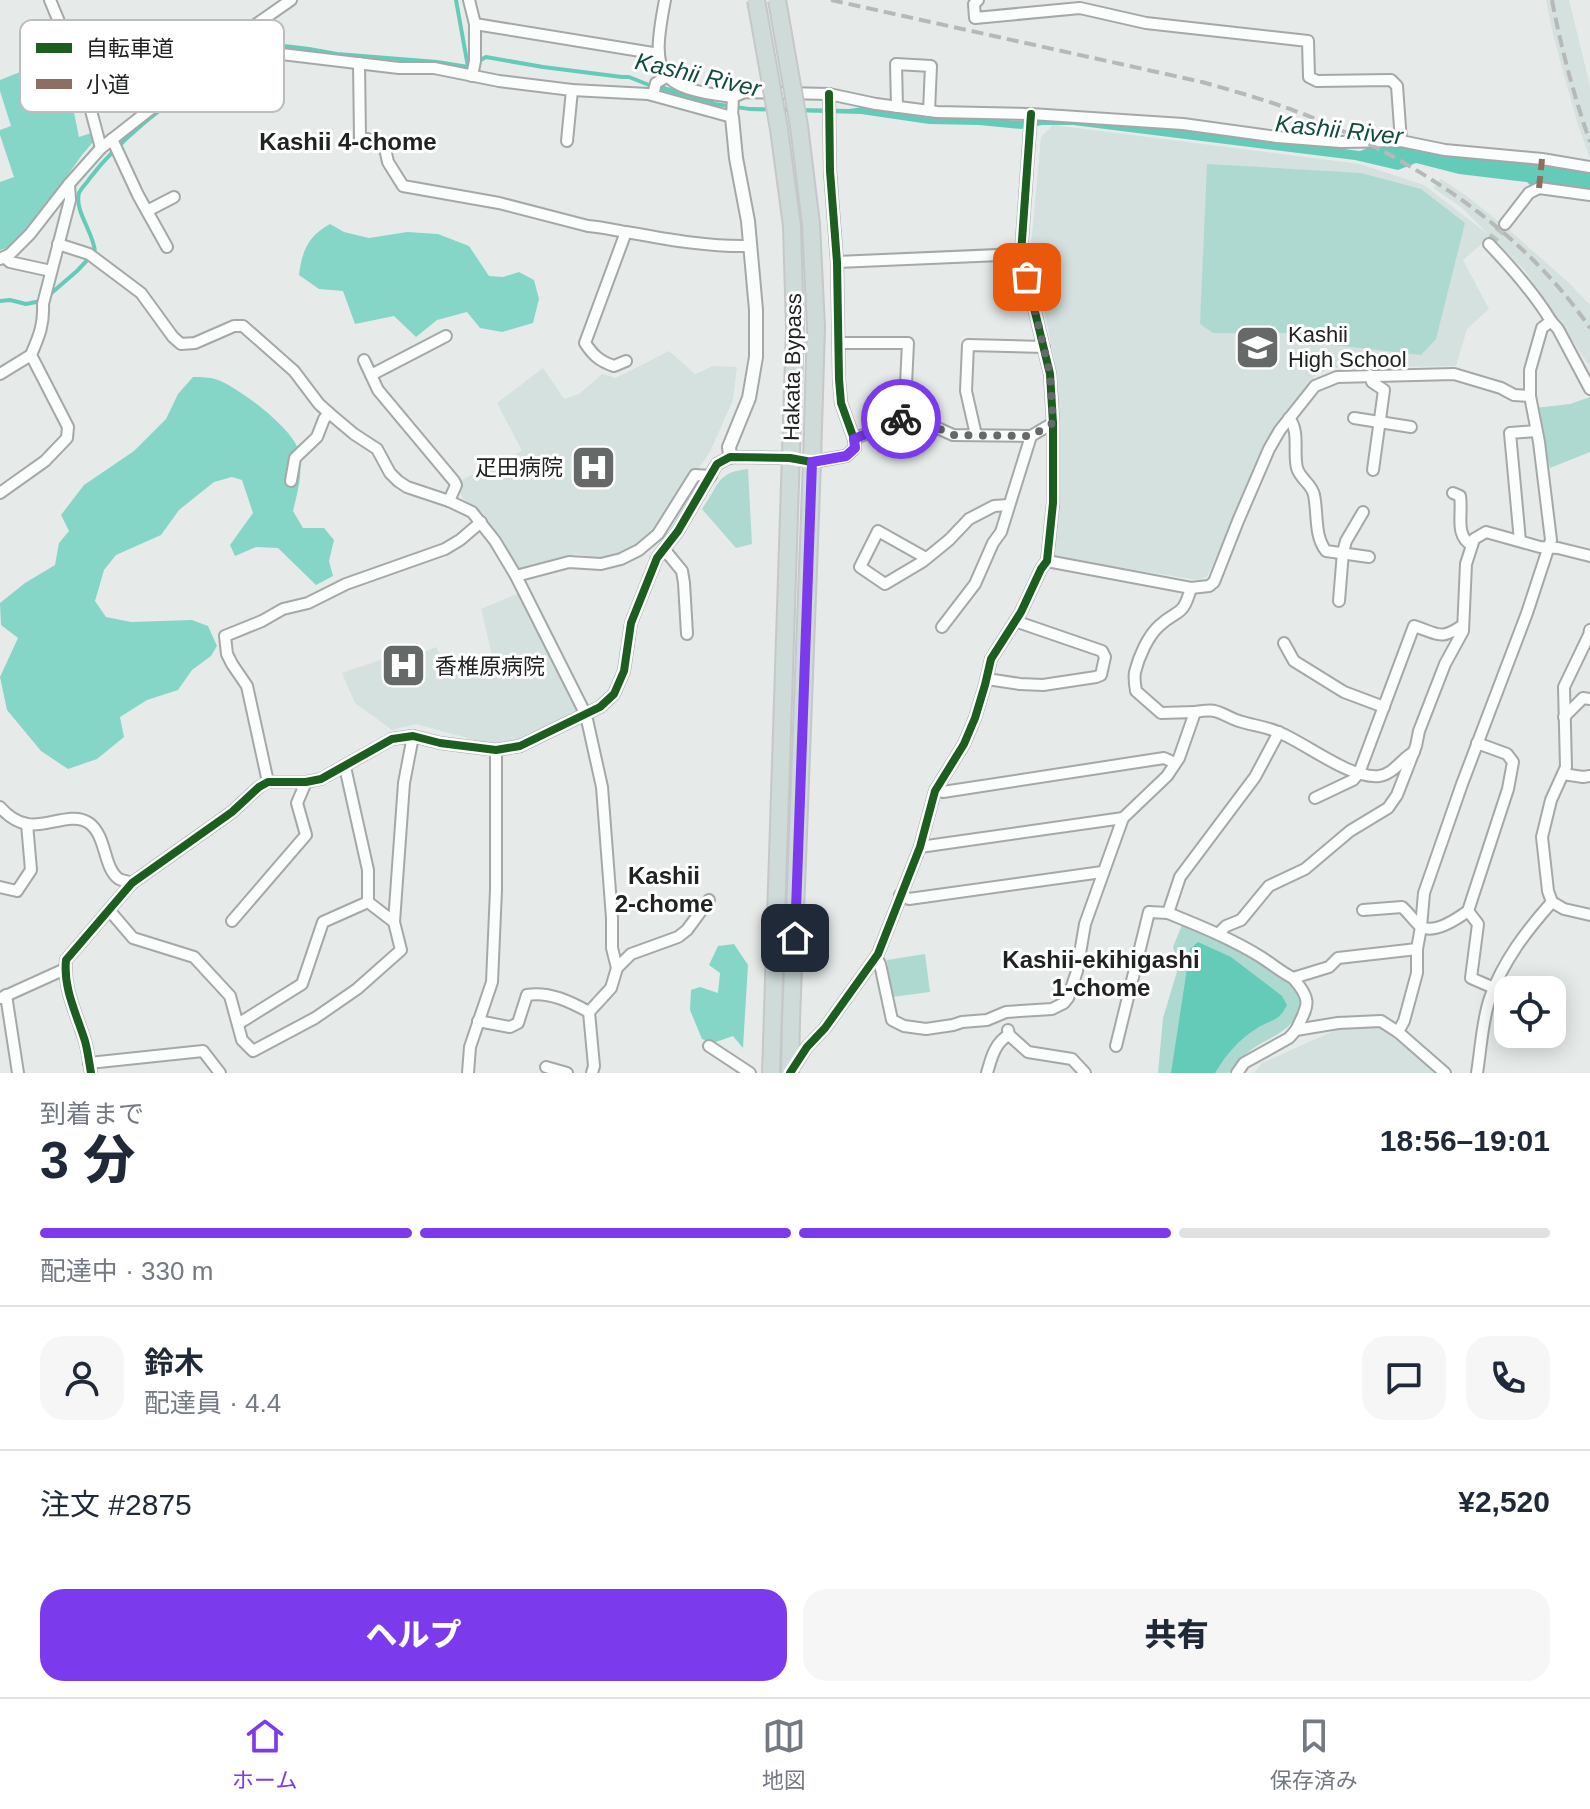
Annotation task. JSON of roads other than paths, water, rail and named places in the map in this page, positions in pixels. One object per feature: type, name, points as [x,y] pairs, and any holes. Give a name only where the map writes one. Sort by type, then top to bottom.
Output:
[{"type":"highway","name":"Hakata Bypass","points":[[756,0],[779,129],[792,226],[795,328],[771,1073]]},
{"type":"highway","name":"Hakata Bypass","points":[[777,0],[799,126],[811,224],[816,327],[790,1073]]},
{"type":"street","points":[[50,0],[58,20]]},
{"type":"street","points":[[262,20],[291,0]]},
{"type":"street","points":[[469,0],[475,24],[472,76]]},
{"type":"street","points":[[665,0],[658,48],[666,77],[677,86],[716,95],[733,97],[745,92],[829,94],[929,111],[1183,124],[1341,142],[1401,141],[1445,150],[1590,167]]},
{"type":"street","points":[[978,0],[974,4],[975,18],[1080,8],[1146,23],[1308,41],[1309,77],[1317,81],[1391,80],[1397,86],[1401,141]]},
{"type":"street","points":[[475,24],[659,54]]},
{"type":"street","points":[[284,54],[409,69],[434,68],[572,90],[653,95],[732,117]]},
{"type":"street","points":[[359,63],[360,138],[384,144],[388,162],[403,186],[499,203],[588,226],[728,246],[750,246]]},
{"type":"street","points":[[897,107],[896,64],[931,66],[929,111]]},
{"type":"street","points":[[653,95],[656,83],[666,77]]},
{"type":"street","points":[[567,141],[572,90]]},
{"type":"street","points":[[220,1073],[203,1051],[90,1068],[86,1044],[69,995],[66,960],[132,883],[232,812],[268,782],[321,779],[392,739],[413,736],[440,743],[496,750],[520,746],[600,707],[614,694],[624,671],[631,623],[657,558],[683,524],[717,464],[730,457],[790,458],[812,462],[846,456],[855,448],[841,403],[839,379],[829,94]]},
{"type":"street","points":[[730,457],[729,447],[749,398],[756,357],[756,310],[748,221],[736,158],[733,97]]},
{"type":"street","points":[[91,112],[101,148]]},
{"type":"street","points":[[2,258],[30,234],[101,148],[146,112]]},
{"type":"street","points":[[790,1073],[876,957],[920,847],[936,789],[964,744],[975,718],[991,659],[1047,561],[1053,503],[1050,374],[1021,254],[1031,114]]},
{"type":"street","points":[[112,139],[167,247]]},
{"type":"street","points":[[0,374],[31,355],[41,331],[43,304],[70,200],[69,184]]},
{"type":"street","points":[[1505,224],[1529,193],[1539,188],[1590,195]]},
{"type":"street","points":[[147,211],[174,197]]},
{"type":"street","points":[[626,232],[585,343],[593,356],[601,361],[614,366],[626,361]]},
{"type":"street","points":[[58,244],[89,254],[141,293],[181,344],[195,343],[234,326],[243,326],[294,371],[319,404],[377,449],[398,481],[472,512],[481,522],[516,576],[586,715],[602,787],[612,948],[617,968]]},
{"type":"street","points":[[1489,244],[1558,329],[1590,389]]},
{"type":"street","points":[[837,262],[1021,254]]},
{"type":"street","points":[[2,258],[51,271]]},
{"type":"street","points":[[1398,1032],[1417,973],[1424,893],[1551,540],[1530,396],[1530,370],[1542,328],[1551,321]]},
{"type":"street","points":[[371,375],[446,336]]},
{"type":"street","points":[[839,343],[908,343],[906,384]]},
{"type":"street","points":[[976,435],[966,391],[968,345],[1044,347]]},
{"type":"street","points":[[0,493],[45,461],[67,438],[68,427],[31,355]]},
{"type":"street","points":[[364,360],[386,401],[454,481],[456,485],[449,501]]},
{"type":"street","points":[[1047,561],[1191,588],[1209,586],[1214,582],[1269,449],[1315,386],[1337,377],[1454,374],[1514,395],[1530,396]]},
{"type":"street","points":[[1370,375],[1372,382],[1384,390],[1373,470]]},
{"type":"street","points":[[291,481],[295,458],[317,437],[329,413]]},
{"type":"street","points":[[854,439],[911,416],[953,435],[1031,436],[1053,423]]},
{"type":"street","points":[[1289,418],[1295,424],[1298,472],[1314,491],[1320,543],[1326,551],[1369,557]]},
{"type":"street","points":[[1354,418],[1411,427]]},
{"type":"street","points":[[1520,541],[1510,433],[1536,431]]},
{"type":"street","points":[[942,627],[975,584],[1001,532],[1031,436]]},
{"type":"street","points":[[516,576],[569,562],[601,564],[639,550],[658,534],[695,475],[711,476]]},
{"type":"street","points":[[1453,493],[1460,496],[1461,535],[1465,542],[1472,545]]},
{"type":"street","points":[[926,558],[878,531],[860,567],[885,584],[922,562],[969,519],[994,506],[1009,505]]},
{"type":"street","points":[[1339,601],[1343,552],[1363,512]]},
{"type":"street","points":[[268,782],[247,686],[227,654],[225,636],[283,609],[308,603],[346,584],[445,549],[481,522]]},
{"type":"street","points":[[1218,934],[1226,926],[1241,920],[1269,886],[1305,869],[1350,831],[1388,808],[1397,795],[1445,664],[1463,631],[1466,564],[1474,539],[1486,532],[1590,556]]},
{"type":"street","points":[[664,549],[682,571],[687,634]]},
{"type":"street","points":[[1191,588],[1186,605],[1151,634],[1135,673],[1136,691],[1161,713],[1214,709],[1238,721],[1279,732],[1352,772],[1381,776],[1392,772],[1414,752]]},
{"type":"street","points":[[987,679],[1043,685],[1101,675],[1105,657],[1102,651],[1015,621]]},
{"type":"street","points":[[1315,798],[1353,780],[1359,773],[1414,626],[1443,636],[1463,625]]},
{"type":"street","points":[[1590,630],[1564,687],[1566,767],[1551,800],[1542,837],[1552,902],[1564,909],[1590,915]]},
{"type":"street","points":[[1284,643],[1294,661],[1344,692],[1384,707]]},
{"type":"street","points":[[1564,717],[1583,698],[1590,699]]},
{"type":"street","points":[[876,957],[892,1020],[904,1026],[926,1029],[987,1020],[1006,1012],[1052,1009],[1064,1003],[1077,971],[1085,924],[1123,818],[1167,776],[1179,758],[1195,712]]},
{"type":"street","points":[[1168,913],[1180,877],[1255,777],[1279,732]]},
{"type":"street","points":[[109,910],[133,938],[194,957],[230,996],[242,1040],[253,1051],[315,1018],[357,989],[401,950],[394,922],[404,783],[413,736]]},
{"type":"street","points":[[1363,910],[1402,907],[1421,927],[1428,928],[1445,925],[1468,911],[1508,789],[1513,762],[1507,754],[1477,743]]},
{"type":"street","points":[[468,1073],[470,1047],[492,982],[496,890],[496,750]]},
{"type":"street","points":[[936,789],[943,792],[1164,758],[1175,763]]},
{"type":"street","points":[[345,767],[368,870],[368,902]]},
{"type":"street","points":[[1563,774],[1590,776]]},
{"type":"street","points":[[232,921],[306,835],[297,803],[306,782]]},
{"type":"street","points":[[0,807],[9,817],[27,824],[81,819],[92,825],[100,835],[112,870],[119,879],[132,883]]},
{"type":"street","points":[[920,847],[1123,818]]},
{"type":"street","points":[[0,887],[17,891],[31,870],[27,824]]},
{"type":"street","points":[[900,895],[909,899],[1102,872]]},
{"type":"street","points":[[592,1073],[589,1012],[611,988],[617,968],[631,954],[678,937],[687,930],[709,900]]},
{"type":"street","points":[[368,902],[394,922]]},
{"type":"street","points":[[238,1024],[302,984],[323,922],[368,902]]},
{"type":"street","points":[[1499,976],[1533,924],[1552,902]]},
{"type":"street","points":[[1468,911],[1478,924],[1471,978],[1494,988],[1485,1017],[1477,1073]]},
{"type":"street","points":[[1116,1046],[1149,912],[1168,913],[1218,934],[1263,958],[1293,978],[1305,992],[1307,1003],[1296,1030],[1289,1038],[1244,1063],[1237,1073]]},
{"type":"street","points":[[1293,978],[1329,967],[1338,958],[1417,949]]},
{"type":"street","points":[[18,1073],[3,997],[65,969]]},
{"type":"street","points":[[478,1021],[510,1027],[518,1023],[527,995],[535,994],[568,1000],[589,1012]]},
{"type":"street","points":[[1296,1030],[1338,1023],[1381,1021],[1445,1073]]},
{"type":"street","points":[[987,1073],[991,1058],[1008,1032],[1028,1052],[1072,1059],[1085,1073]]},
{"type":"street","points":[[709,1046],[750,1073]]},
{"type":"street","points":[[546,1067],[567,1073]]},
{"type":"waterway","points":[[456,0],[468,67]]},
{"type":"waterway","name":"Kashii River","points":[[284,46],[468,67],[486,57],[629,77],[654,87]]},
{"type":"waterway","name":"Kashii River","points":[[694,95],[712,101]]},
{"type":"waterway","name":"Kashii River","points":[[48,296],[95,252],[79,207],[80,191],[106,159],[158,112]]},
{"type":"waterway","name":"Kashii River","points":[[0,301],[26,304],[41,301]]},
{"type":"tunnel","points":[[1489,244],[1505,224]]},
{"type":"railway","points":[[831,0],[1202,82],[1318,120],[1396,158],[1469,205],[1535,262],[1590,328]]},
{"type":"railway","points":[[1552,0],[1568,72],[1590,142]]},
{"type":"place","name":"Kashii High School","points":[[1257,347]]},
{"type":"place","name":"疋田病院","points":[[594,467]]},
{"type":"place","name":"香椎原病院","points":[[404,666]]},
{"type":"district","name":"Kashii 4-chome","points":[[348,142]]},
{"type":"district","name":"Kashii 2-chome","points":[[664,890]]},
{"type":"district","name":"Kashii-ekihigashi 1-chome","points":[[1101,974]]}]
